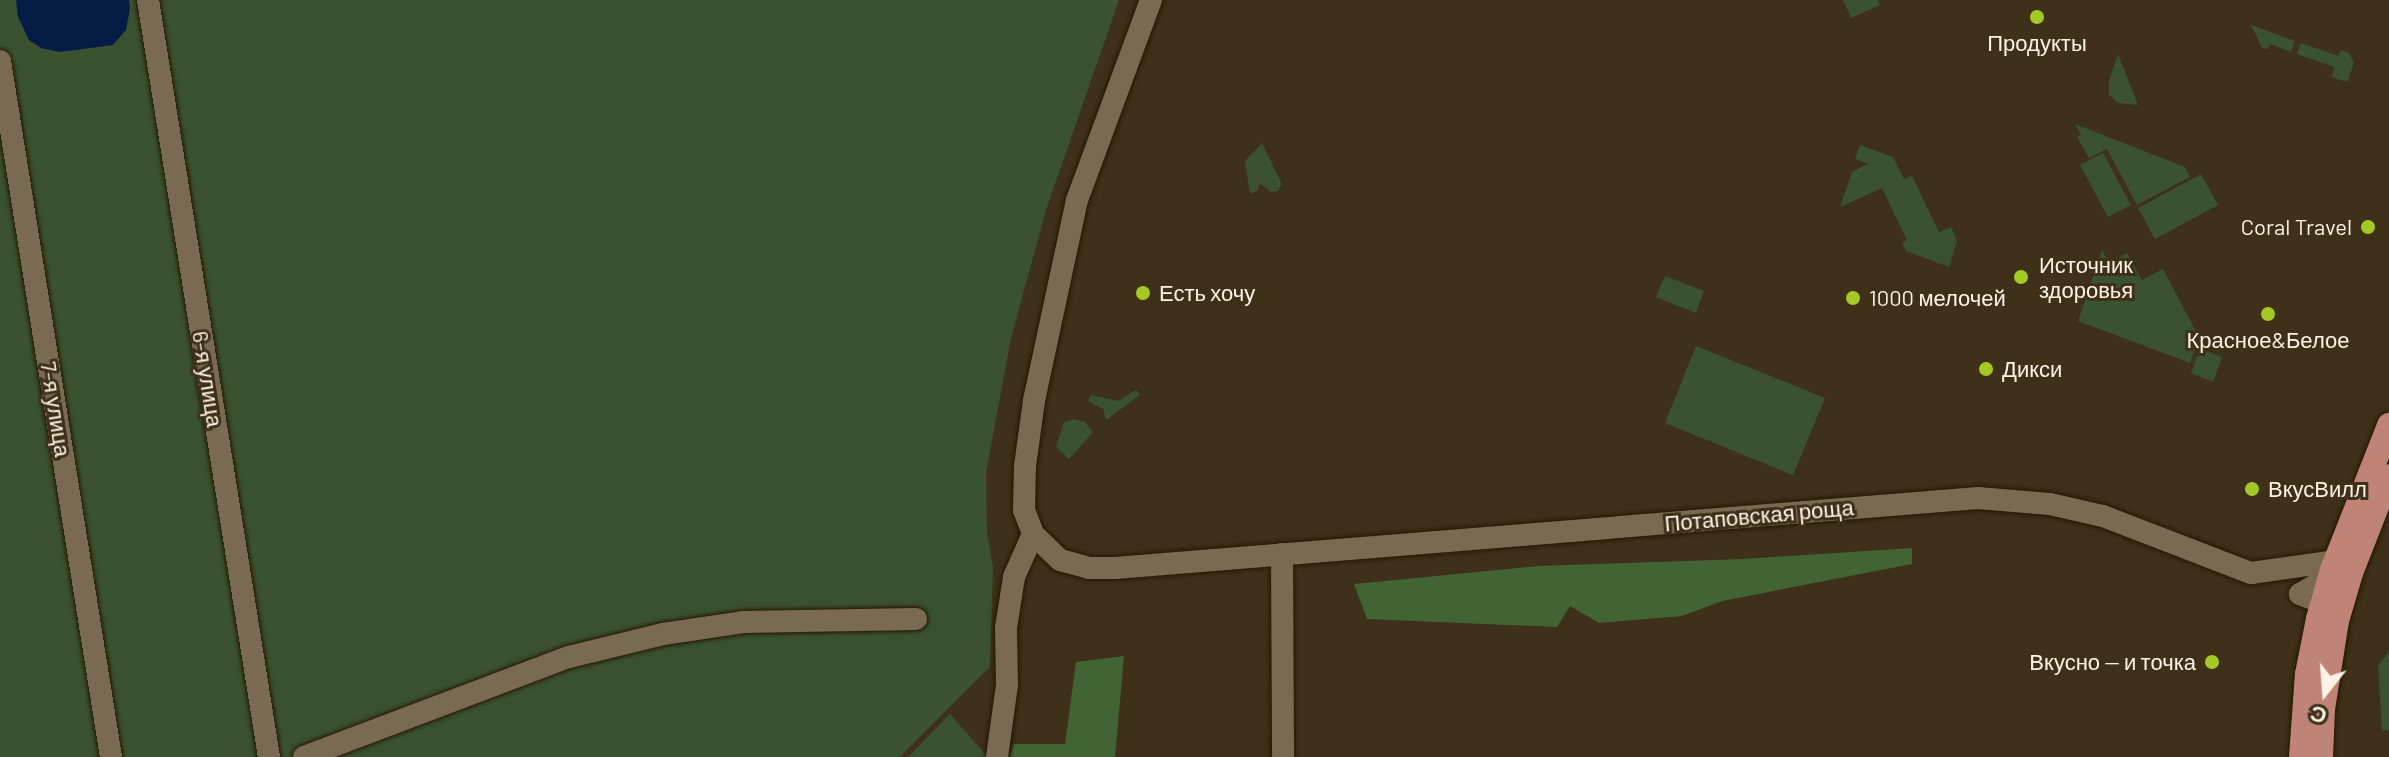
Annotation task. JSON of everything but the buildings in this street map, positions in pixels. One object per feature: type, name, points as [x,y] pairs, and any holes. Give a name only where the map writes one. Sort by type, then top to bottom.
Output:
[{"type":"main road","points":[[2301,757],[2307,674],[2389,425]]},
{"type":"main road","points":[[2321,757],[2331,606],[2389,476]]},
{"type":"street","name":"6-я улица","points":[[148,0],[269,757]]},
{"type":"street","points":[[997,757],[1007,685],[1006,628],[1014,577],[1033,534],[1024,510],[1025,466],[1056,284],[1077,200],[1151,0]]},
{"type":"street","name":"7-я улица","points":[[0,61],[111,757]]},
{"type":"street","name":"Потаповская роща","points":[[1033,534],[1050,553],[1089,568],[1934,500],[2019,500],[2103,516],[2251,573],[2366,556],[2300,594],[2331,606]]},
{"type":"street","points":[[1282,554],[1283,757]]},
{"type":"street","points":[[304,757],[569,657],[663,634],[743,622],[916,619]]},
{"type":"green space","points":[[0,0],[1119,0],[1046,210],[1011,338],[986,473],[987,533],[993,567],[990,667],[900,757],[0,757]]},
{"type":"green space","points":[[1843,0],[1878,0],[1880,5],[1851,18]]},
{"type":"green space","points":[[2251,25],[2295,41],[2291,52],[2270,44],[2268,49],[2262,48]]},
{"type":"green space","points":[[2301,43],[2338,56],[2341,50],[2349,53],[2354,63],[2347,82],[2332,77],[2334,67],[2297,54]]},
{"type":"green space","points":[[2118,54],[2138,105],[2118,103],[2109,95],[2109,81]]},
{"type":"green space","points":[[2075,124],[2185,167],[2190,177],[2137,205],[2107,149],[2089,158],[2077,137],[2081,135]]},
{"type":"green space","points":[[1262,143],[1282,184],[1278,191],[1271,192],[1260,183],[1257,191],[1250,194],[1245,161]]},
{"type":"green space","points":[[1860,145],[1893,157],[1904,179],[1912,176],[1939,232],[1951,227],[1957,241],[1949,267],[1906,251],[1902,243],[1907,240],[1882,188],[1840,207],[1852,172],[1868,164],[1855,159]]},
{"type":"green space","points":[[2103,153],[2131,205],[2108,217],[2080,165]]},
{"type":"green space","points":[[2201,174],[2218,205],[2155,239],[2138,208]]},
{"type":"green space","points":[[2102,250],[2109,263],[2127,253],[2142,280],[2163,269],[2199,337],[2190,363],[2078,321]]},
{"type":"green space","points":[[1665,276],[1704,291],[1696,313],[1656,297]]},
{"type":"green space","points":[[1696,346],[1825,398],[1793,475],[1665,423]]},
{"type":"green space","points":[[2200,349],[2222,357],[2213,382],[2191,373]]},
{"type":"green space","points":[[1136,390],[1140,395],[1106,420],[1103,409],[1088,401],[1091,395],[1118,401]]},
{"type":"green space","points":[[1074,419],[1085,422],[1093,432],[1069,459],[1056,447],[1064,422]]},
{"type":"green space","points":[[1912,548],[1912,564],[1722,601],[1682,616],[1599,623],[1570,606],[1557,627],[1367,619],[1354,584],[1539,566],[1743,559]]},
{"type":"green space","points":[[2389,652],[2389,730],[2382,731],[2378,665]]},
{"type":"green space","points":[[1124,656],[1115,757],[1010,757],[1014,744],[1065,744],[1076,662]]},
{"type":"green space","points":[[950,714],[988,757],[908,757]]},
{"type":"water","points":[[16,0],[129,0],[130,8],[126,30],[113,45],[60,52],[41,48],[29,40],[18,17]]},
{"type":"place","name":"Продукты","points":[[2037,17]]},
{"type":"place","name":"Coral Travel","points":[[2368,227]]},
{"type":"place","name":"Источник здоровья","points":[[2021,277]]},
{"type":"place","name":"Есть хочу","points":[[1143,293]]},
{"type":"place","name":"1000 мелочей","points":[[1853,298]]},
{"type":"place","name":"Красное&Белое","points":[[2268,314]]},
{"type":"place","name":"Дикси","points":[[1986,369]]},
{"type":"place","name":"ВкусВилл","points":[[2252,489]]},
{"type":"place","name":"Вкусно — и точка","points":[[2212,662]]}]
